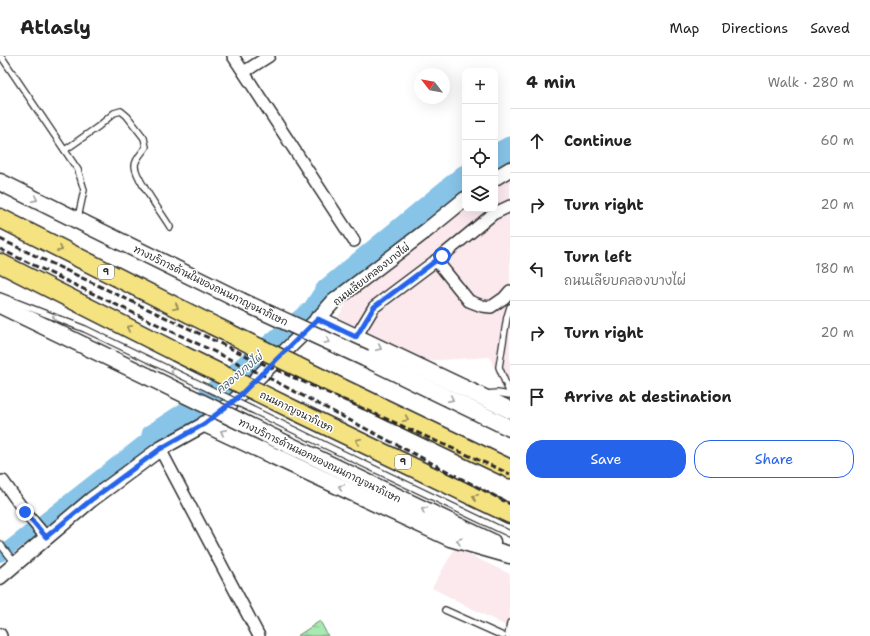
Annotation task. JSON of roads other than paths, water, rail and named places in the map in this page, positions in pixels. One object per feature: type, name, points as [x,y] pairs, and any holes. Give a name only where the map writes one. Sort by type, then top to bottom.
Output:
[{"type":"highway","name":"9","points":[[0,218],[212,325],[510,469]]},
{"type":"highway","name":"ถนนกาญจนาภิเษก","points":[[0,263],[176,352],[510,514]]},
{"type":"main road","name":"ทางบริการด้านในของถนนกาญจนาภิเษก","points":[[0,182],[241,301],[365,358],[510,428]]},
{"type":"main road","name":"ทางบริการด้านนอกของถนนกาญจนาภิเษก","points":[[0,305],[510,550]]},
{"type":"main road","points":[[318,319],[510,410]]},
{"type":"main road","points":[[204,424],[450,538],[510,555]]},
{"type":"street","points":[[233,56],[354,242]]},
{"type":"street","points":[[244,72],[269,56]]},
{"type":"street","points":[[498,176],[510,169]]},
{"type":"street","name":"ถนนเลียบคลองบางไผ่","points":[[0,576],[13,560],[44,535],[160,449],[204,424],[236,399],[318,319],[334,301],[462,201]]},
{"type":"street","points":[[356,337],[374,307],[493,214],[510,206]]},
{"type":"street","points":[[436,260],[469,301],[482,306],[491,307],[510,291]]},
{"type":"street","points":[[160,449],[259,636]]},
{"type":"street","points":[[2,481],[44,535]]},
{"type":"lane","points":[[1,56],[78,170],[84,190],[78,221]]},
{"type":"lane","points":[[65,150],[100,126],[114,113],[121,111],[127,116],[144,138],[146,148],[137,159],[135,167],[140,179],[170,227]]},
{"type":"lane","points":[[0,296],[85,329],[510,534]]},
{"type":"lane","points":[[501,300],[510,307],[499,367],[510,395]]},
{"type":"lane","points":[[478,394],[497,393],[510,395]]},
{"type":"lane","points":[[0,544],[13,560]]},
{"type":"lane","points":[[445,610],[502,636]]},
{"type":"lane","points":[[508,636],[510,623]]},
{"type":"waterway","name":"คลองบางไผ่","points":[[498,154],[510,148]]},
{"type":"waterway","name":"คลองบางไผ่","points":[[153,435],[199,405],[314,310],[327,290],[462,178]]},
{"type":"waterway","name":"คลองบางไผ่","points":[[0,555],[153,435]]},
{"type":"railway","points":[[0,239],[270,367],[510,474]]},
{"type":"railway","points":[[0,249],[265,376],[510,504]]}]
